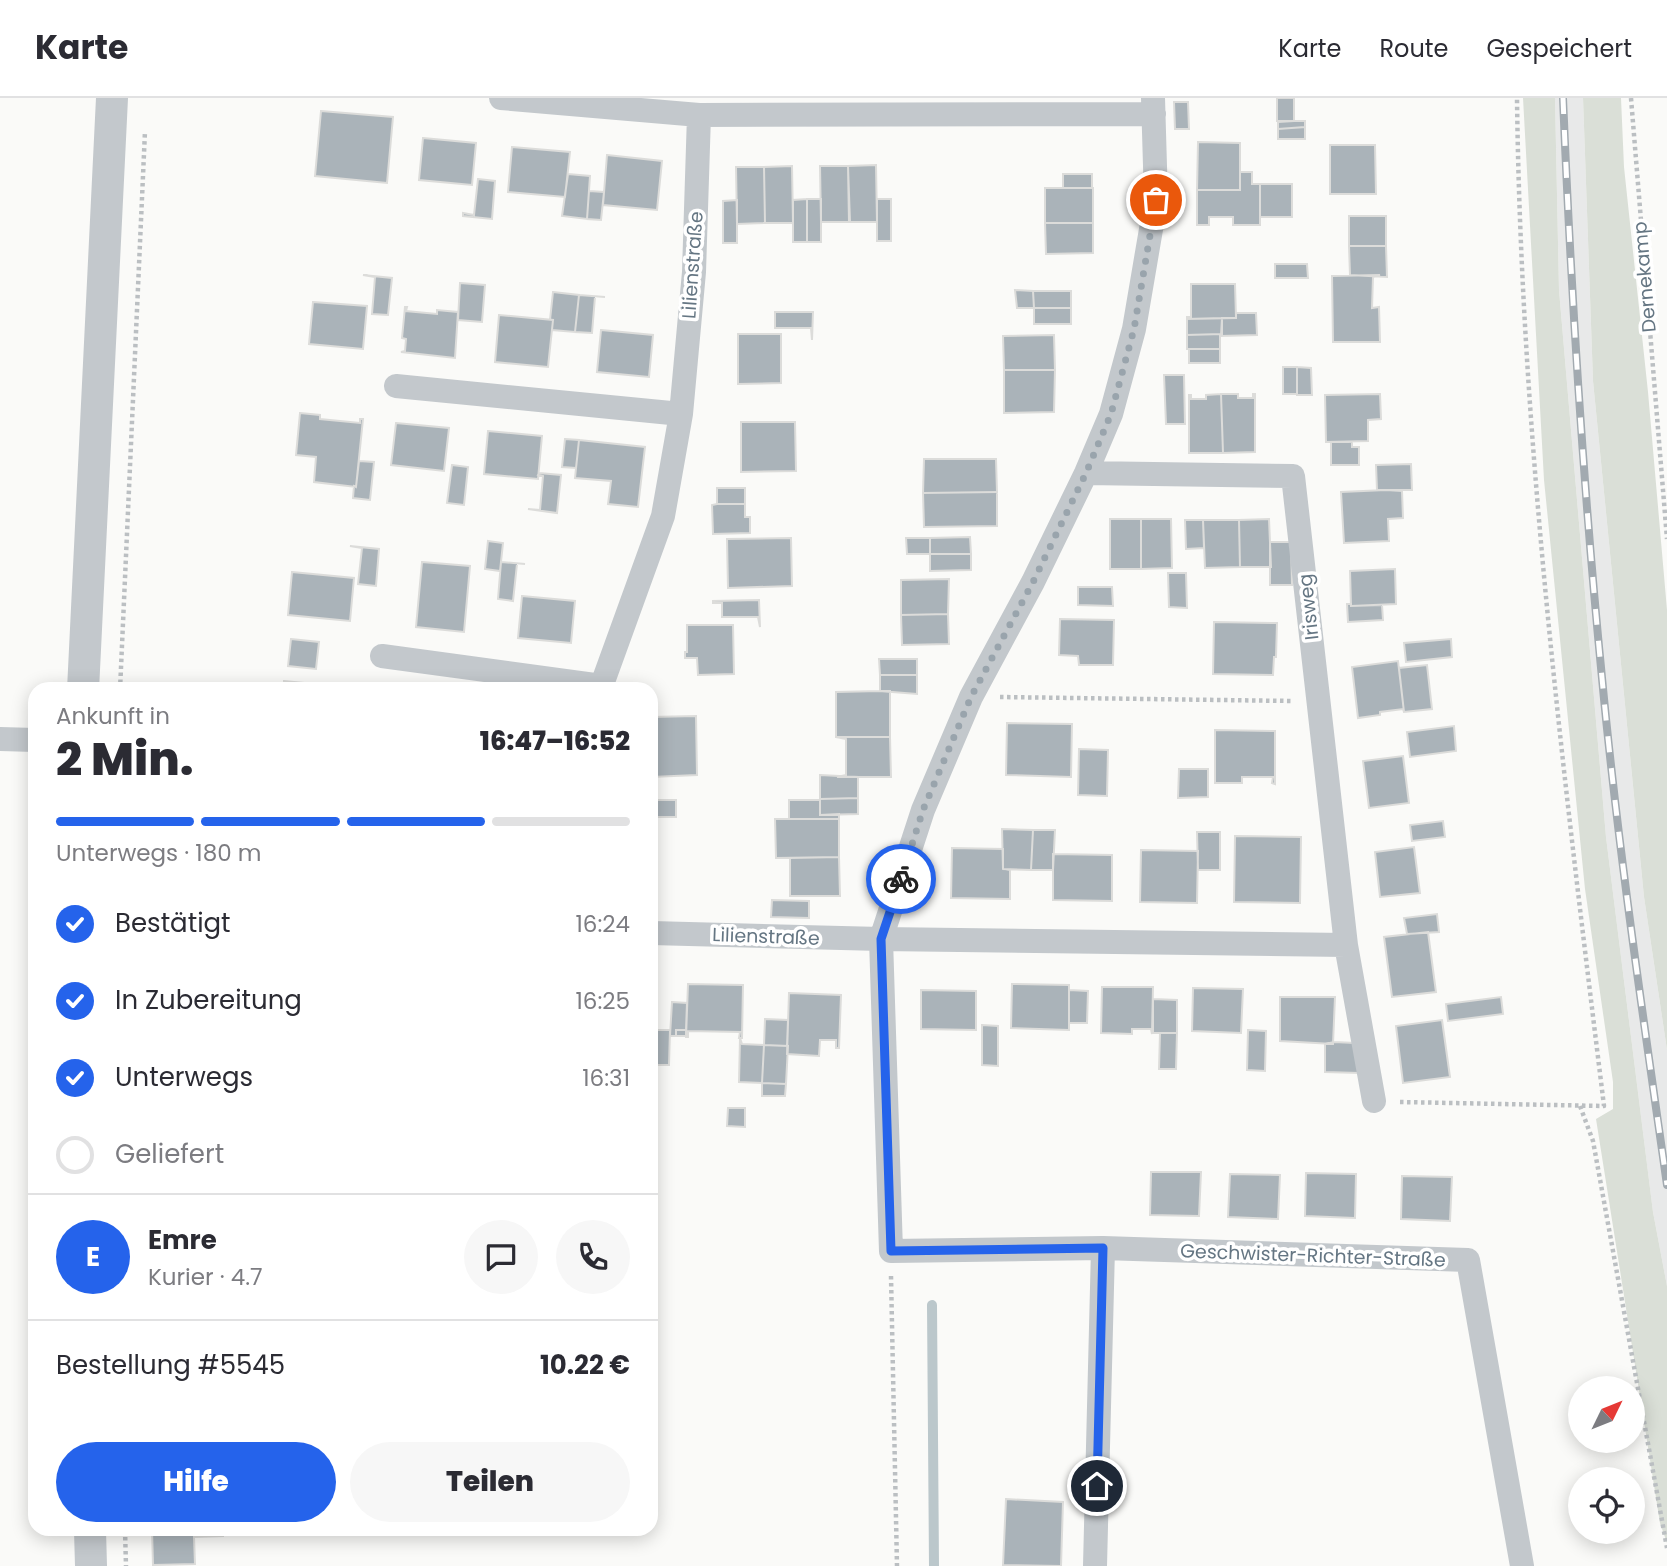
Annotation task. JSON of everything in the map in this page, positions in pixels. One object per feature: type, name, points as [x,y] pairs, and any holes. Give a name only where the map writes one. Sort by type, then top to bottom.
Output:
[{"type":"street","points":[[83,682],[112,98]]},
{"type":"street","points":[[501,98],[699,115],[846,107],[1154,106],[1156,200],[1134,329],[1111,414],[1086,473],[1033,582],[971,697],[923,810],[881,939],[891,1251]]},
{"type":"street","name":"Lilienstraße","points":[[603,682],[663,516],[681,414],[694,272],[699,115]]},
{"type":"street","points":[[396,386],[681,414]]},
{"type":"street","name":"Irisweg","points":[[1086,473],[1293,476],[1346,945],[1374,1101]]},
{"type":"street","name":"Lilienstraße","points":[[382,656],[560,682]]},
{"type":"street","points":[[0,739],[28,740]]},
{"type":"street","name":"Lilienstraße","points":[[658,933],[881,939]]},
{"type":"street","points":[[881,939],[1346,945]]},
{"type":"street","points":[[1096,1566],[1103,1248]]},
{"type":"street","name":"Geschwister-Richter-Straße","points":[[891,1251],[1103,1248],[1468,1260],[1522,1566]]},
{"type":"street","points":[[90,1536],[91,1566]]},
{"type":"path","points":[[1374,1101],[1604,1106],[1552,650],[1526,368],[1517,98]]},
{"type":"path","name":"Dernekamp","points":[[1631,98],[1667,539]]},
{"type":"path","points":[[120,682],[145,125]]},
{"type":"path","points":[[971,697],[1319,701]]},
{"type":"path","points":[[1580,1106],[1593,1141],[1667,1548]]},
{"type":"path","points":[[891,1251],[897,1566]]},
{"type":"path","points":[[125,1536],[126,1566]]},
{"type":"shaded area","points":[[1523,98],[1555,98],[1559,290],[1606,837],[1653,1212],[1667,1286],[1667,1543],[1660,1523],[1645,1428],[1645,1376],[1637,1376],[1596,1119],[1613,1109],[1613,1082],[1585,889],[1544,480]]},
{"type":"shaded area","points":[[1555,98],[1583,98],[1593,381],[1644,897],[1667,1050],[1667,1286],[1653,1212],[1606,837],[1559,290]]},
{"type":"shaded area","points":[[1583,98],[1621,98],[1624,167],[1648,392],[1667,610],[1667,1050],[1644,897],[1593,381]]},
{"type":"building","points":[[1277,98],[1294,98],[1294,121],[1277,121]]},
{"type":"building","points":[[1174,102],[1188,102],[1189,129],[1175,129]]},
{"type":"building","points":[[321,111],[393,117],[387,183],[315,176]]},
{"type":"building","points":[[1305,121],[1305,127],[1278,129],[1278,122]]},
{"type":"building","points":[[1305,127],[1305,139],[1278,139],[1278,129]]},
{"type":"building","points":[[423,138],[476,143],[472,185],[419,180]]},
{"type":"building","points":[[1198,142],[1240,143],[1240,190],[1197,190]]},
{"type":"building","points":[[1330,145],[1375,145],[1376,194],[1330,194]]},
{"type":"building","points":[[512,147],[570,152],[565,197],[508,192]]},
{"type":"building","points":[[607,155],[662,161],[657,210],[603,205]]},
{"type":"building","points":[[876,165],[877,222],[850,222],[848,166]]},
{"type":"building","points":[[792,166],[793,223],[765,223],[764,167]]},
{"type":"building","points":[[820,166],[848,166],[849,222],[821,222]]},
{"type":"building","points":[[736,167],[764,167],[765,223],[737,224]]},
{"type":"building","points":[[1240,172],[1252,172],[1252,184],[1260,184],[1260,225],[1233,225],[1233,217],[1209,217],[1209,225],[1197,225],[1197,190],[1240,190]]},
{"type":"building","points":[[568,174],[590,176],[587,219],[562,216]]},
{"type":"building","points":[[1063,174],[1092,174],[1092,188],[1063,188]]},
{"type":"building","points":[[478,179],[495,181],[492,219],[463,216],[463,213],[474,215]]},
{"type":"building","points":[[1260,184],[1292,184],[1292,217],[1260,217]]},
{"type":"building","points":[[1045,188],[1093,188],[1093,223],[1045,223]]},
{"type":"building","points":[[589,191],[604,192],[601,220],[587,219]]},
{"type":"building","points":[[807,199],[807,242],[793,242],[793,200]]},
{"type":"building","points":[[807,199],[821,199],[821,242],[807,242]]},
{"type":"building","points":[[877,199],[891,199],[891,241],[877,241]]},
{"type":"building","points":[[737,200],[737,243],[723,243],[723,201]]},
{"type":"building","points":[[1349,216],[1386,216],[1386,246],[1349,246]]},
{"type":"building","points":[[1045,223],[1093,223],[1093,253],[1046,254]]},
{"type":"building","points":[[1349,246],[1386,246],[1387,277],[1350,275]]},
{"type":"building","points":[[1275,264],[1307,264],[1308,278],[1275,278]]},
{"type":"building","points":[[363,275],[392,278],[388,315],[372,314],[375,277]]},
{"type":"building","points":[[1380,275],[1373,277],[1372,308],[1379,307],[1380,342],[1333,342],[1332,276]]},
{"type":"building","points":[[460,283],[485,285],[482,322],[458,320]]},
{"type":"building","points":[[1191,284],[1235,284],[1236,318],[1187,319],[1191,317]]},
{"type":"building","points":[[1015,290],[1033,291],[1034,308],[1017,308]]},
{"type":"building","points":[[1033,291],[1071,291],[1071,308],[1034,308]]},
{"type":"building","points":[[553,292],[579,295],[575,332],[552,330],[553,320],[550,320]]},
{"type":"building","points":[[579,295],[605,297],[595,297],[592,333],[575,332]]},
{"type":"building","points":[[313,302],[367,306],[363,349],[309,344]]},
{"type":"building","points":[[405,307],[406,311],[437,314],[437,310],[458,312],[455,358],[401,352],[405,351],[406,339],[402,338]]},
{"type":"building","points":[[1034,308],[1071,308],[1071,324],[1034,324]]},
{"type":"building","points":[[775,312],[813,312],[812,340],[811,328],[775,328]]},
{"type":"building","points":[[1236,313],[1256,313],[1257,335],[1221,336],[1222,318],[1236,318]]},
{"type":"building","points":[[499,315],[553,320],[548,367],[495,362]]},
{"type":"building","points":[[1222,318],[1222,334],[1187,335],[1187,319]]},
{"type":"building","points":[[601,330],[653,335],[649,377],[597,372]]},
{"type":"building","points":[[738,334],[781,334],[781,383],[738,384]]},
{"type":"building","points":[[1220,334],[1220,349],[1187,349],[1187,335]]},
{"type":"building","points":[[1054,335],[1055,370],[1004,370],[1003,336]]},
{"type":"building","points":[[1189,349],[1220,349],[1220,363],[1189,363]]},
{"type":"building","points":[[1283,367],[1297,367],[1297,394],[1283,394]]},
{"type":"building","points":[[1297,367],[1311,368],[1312,395],[1297,395]]},
{"type":"building","points":[[1004,370],[1055,370],[1054,412],[1004,413]]},
{"type":"building","points":[[1164,375],[1184,375],[1185,424],[1166,424]]},
{"type":"building","points":[[1221,394],[1238,394],[1238,398],[1253,398],[1255,394],[1255,452],[1223,453]]},
{"type":"building","points":[[1221,394],[1223,453],[1189,453],[1189,395],[1191,399],[1206,399],[1206,395]]},
{"type":"building","points":[[1380,394],[1381,419],[1368,420],[1368,441],[1326,442],[1325,395]]},
{"type":"building","points":[[300,413],[320,415],[320,419],[360,423],[360,419],[363,419],[356,487],[314,482],[316,457],[296,455]]},
{"type":"building","points":[[741,422],[795,422],[796,471],[741,472]]},
{"type":"building","points":[[396,423],[449,428],[444,471],[391,465]]},
{"type":"building","points":[[488,431],[542,436],[538,479],[484,474]]},
{"type":"building","points":[[565,439],[579,440],[576,468],[562,467]]},
{"type":"building","points":[[579,440],[645,447],[638,507],[608,504],[611,481],[575,478]]},
{"type":"building","points":[[1331,442],[1352,442],[1352,447],[1359,447],[1359,465],[1331,465]]},
{"type":"building","points":[[924,459],[996,459],[997,492],[923,493]]},
{"type":"building","points":[[359,461],[374,462],[370,500],[353,498]]},
{"type":"building","points":[[1411,464],[1412,490],[1377,490],[1376,465]]},
{"type":"building","points":[[452,465],[468,467],[464,505],[447,503]]},
{"type":"building","points":[[538,475],[561,475],[557,513],[528,509],[540,510],[543,476]]},
{"type":"building","points":[[717,488],[745,488],[745,504],[717,504]]},
{"type":"building","points":[[1402,491],[1403,518],[1388,519],[1389,541],[1344,543],[1341,492]]},
{"type":"building","points":[[997,492],[997,526],[924,527],[923,493]]},
{"type":"building","points":[[745,504],[745,517],[750,517],[750,533],[713,534],[712,505]]},
{"type":"building","points":[[1110,519],[1141,519],[1141,569],[1110,569]]},
{"type":"building","points":[[1141,519],[1171,519],[1172,568],[1141,569]]},
{"type":"building","points":[[1269,519],[1271,567],[1240,567],[1239,520]]},
{"type":"building","points":[[1185,520],[1203,520],[1204,548],[1186,549]]},
{"type":"building","points":[[1203,520],[1239,520],[1240,567],[1205,568]]},
{"type":"building","points":[[970,537],[971,554],[930,554],[930,538]]},
{"type":"building","points":[[791,538],[792,586],[728,588],[727,539]]},
{"type":"building","points":[[906,538],[930,538],[930,554],[907,554]]},
{"type":"building","points":[[488,541],[503,543],[500,571],[485,569]]},
{"type":"building","points":[[1270,542],[1291,542],[1292,585],[1270,585]]},
{"type":"building","points":[[350,546],[379,549],[376,586],[358,584],[362,548]]},
{"type":"building","points":[[930,554],[971,554],[971,570],[930,571]]},
{"type":"building","points":[[422,562],[470,566],[464,632],[416,627]]},
{"type":"building","points":[[501,562],[525,564],[517,564],[513,601],[498,599]]},
{"type":"building","points":[[1395,569],[1396,604],[1351,606],[1350,571]]},
{"type":"building","points":[[292,572],[354,578],[350,621],[288,615]]},
{"type":"building","points":[[1168,573],[1186,573],[1187,608],[1169,607]]},
{"type":"building","points":[[949,579],[948,614],[901,615],[901,580]]},
{"type":"building","points":[[1078,587],[1112,587],[1113,606],[1078,605]]},
{"type":"building","points":[[522,596],[575,601],[571,643],[518,638]]},
{"type":"building","points":[[759,600],[760,627],[758,617],[722,617],[722,603],[713,603],[713,601]]},
{"type":"building","points":[[1347,604],[1382,605],[1383,620],[1348,622]]},
{"type":"building","points":[[948,614],[949,644],[902,645],[901,615]]},
{"type":"building","points":[[1060,619],[1114,620],[1113,665],[1079,665],[1078,656],[1059,655]]},
{"type":"building","points":[[1214,622],[1277,623],[1273,675],[1213,674]]},
{"type":"building","points":[[687,625],[733,625],[734,674],[698,675],[697,658],[685,658]]},
{"type":"building","points":[[291,639],[319,642],[316,669],[288,666]]},
{"type":"building","points":[[1451,639],[1452,657],[1406,662],[1404,643]]},
{"type":"building","points":[[879,659],[917,659],[917,675],[880,675]]},
{"type":"building","points":[[1398,661],[1404,712],[1403,709],[1380,712],[1380,715],[1358,718],[1352,667]]},
{"type":"building","points":[[1427,665],[1432,709],[1404,712],[1399,668]]},
{"type":"building","points":[[880,675],[917,675],[917,694],[880,691]]},
{"type":"building","points":[[890,691],[890,737],[836,737],[836,692]]},
{"type":"building","points":[[696,716],[697,775],[658,777],[658,717]]},
{"type":"building","points":[[1007,723],[1072,724],[1071,777],[1006,775]]},
{"type":"building","points":[[1454,726],[1456,751],[1410,757],[1407,732]]},
{"type":"building","points":[[1215,730],[1275,731],[1275,784],[1272,783],[1273,777],[1242,777],[1242,783],[1215,783]]},
{"type":"building","points":[[836,737],[890,737],[891,777],[837,777],[846,775],[846,739]]},
{"type":"building","points":[[1079,749],[1108,750],[1107,796],[1078,795]]},
{"type":"building","points":[[1403,756],[1409,803],[1369,808],[1363,761]]},
{"type":"building","points":[[1179,769],[1208,769],[1208,797],[1178,798]]},
{"type":"building","points":[[820,775],[858,777],[858,798],[820,799]]},
{"type":"building","points":[[858,798],[858,814],[820,815],[820,799]]},
{"type":"building","points":[[658,800],[676,800],[676,817],[658,817]]},
{"type":"building","points":[[789,800],[820,800],[820,815],[839,814],[839,819],[789,819]]},
{"type":"building","points":[[775,819],[839,819],[839,857],[776,858]]},
{"type":"building","points":[[1443,821],[1445,837],[1412,841],[1410,825]]},
{"type":"building","points":[[1002,829],[1033,830],[1031,870],[1003,869]]},
{"type":"building","points":[[1033,830],[1055,830],[1053,870],[1031,870]]},
{"type":"building","points":[[1197,832],[1220,832],[1220,870],[1198,870]]},
{"type":"building","points":[[1235,836],[1301,837],[1300,903],[1234,902]]},
{"type":"building","points":[[1414,847],[1420,893],[1380,897],[1375,852]]},
{"type":"building","points":[[952,848],[1003,849],[1003,869],[1010,870],[1010,899],[951,898]]},
{"type":"building","points":[[1141,850],[1198,851],[1197,903],[1140,902]]},
{"type":"building","points":[[1053,854],[1112,855],[1112,901],[1053,900]]},
{"type":"building","points":[[839,857],[840,896],[790,896],[790,858]]},
{"type":"building","points":[[772,900],[809,901],[809,918],[771,917]]},
{"type":"building","points":[[1437,914],[1439,932],[1407,934],[1404,918]]},
{"type":"building","points":[[1428,932],[1436,992],[1392,997],[1384,937]]},
{"type":"building","points":[[688,984],[743,985],[742,1038],[739,1038],[740,1032],[688,1031],[686,1037]]},
{"type":"building","points":[[1012,984],[1069,985],[1069,1030],[1011,1028]]},
{"type":"building","points":[[1102,987],[1153,987],[1152,1034],[1151,1029],[1132,1029],[1132,1034],[1101,1033]]},
{"type":"building","points":[[1193,988],[1243,989],[1241,1033],[1192,1031]]},
{"type":"building","points":[[921,990],[976,991],[976,1030],[921,1029]]},
{"type":"building","points":[[1069,990],[1088,991],[1087,1023],[1069,1023]]},
{"type":"building","points":[[789,993],[841,995],[839,1048],[836,1048],[836,1040],[820,1040],[819,1056],[787,1054]]},
{"type":"building","points":[[1280,997],[1335,997],[1333,1044],[1280,1041]]},
{"type":"building","points":[[1501,997],[1503,1014],[1448,1021],[1446,1004]]},
{"type":"building","points":[[1153,999],[1177,1000],[1177,1033],[1153,1033]]},
{"type":"building","points":[[672,1002],[687,1003],[686,1030],[676,1030],[676,1036],[670,1036]]},
{"type":"building","points":[[765,1019],[788,1020],[787,1046],[764,1045]]},
{"type":"building","points":[[1442,1020],[1450,1077],[1403,1083],[1396,1026]]},
{"type":"building","points":[[982,1025],[998,1026],[998,1066],[982,1065]]},
{"type":"building","points":[[658,1030],[670,1030],[669,1065],[658,1065]]},
{"type":"building","points":[[676,1030],[686,1030],[686,1036],[676,1036]]},
{"type":"building","points":[[1248,1030],[1266,1031],[1265,1071],[1247,1070]]},
{"type":"building","points":[[1160,1033],[1177,1033],[1176,1069],[1159,1069]]},
{"type":"building","points":[[740,1038],[742,1044],[764,1045],[762,1083],[739,1082]]},
{"type":"building","points":[[1355,1043],[1359,1073],[1325,1072],[1325,1044]]},
{"type":"building","points":[[764,1045],[788,1046],[786,1084],[762,1083]]},
{"type":"building","points":[[762,1083],[786,1084],[785,1096],[762,1096]]},
{"type":"building","points":[[728,1108],[745,1108],[745,1127],[727,1126]]},
{"type":"building","points":[[1151,1172],[1201,1172],[1199,1216],[1150,1215]]},
{"type":"building","points":[[1306,1173],[1356,1174],[1355,1218],[1305,1216]]},
{"type":"building","points":[[1230,1174],[1280,1175],[1278,1219],[1228,1217]]},
{"type":"building","points":[[1402,1176],[1452,1177],[1450,1221],[1401,1219]]},
{"type":"building","points":[[1006,1499],[1063,1502],[1061,1566],[1003,1565]]},
{"type":"building","points":[[152,1536],[223,1536],[194,1537],[195,1564],[153,1565]]},
{"type":"waterway","points":[[932,1305],[934,1566]]},
{"type":"railway","points":[[1563,98],[1578,388],[1608,742],[1667,1185]]},
{"type":"way so far","points":[[901,879],[923,810],[971,697],[1033,582],[1086,473],[1111,414],[1134,329],[1156,200]]},
{"type":"route","points":[[901,879],[881,939],[891,1251],[1103,1248],[1097,1486]]}]
